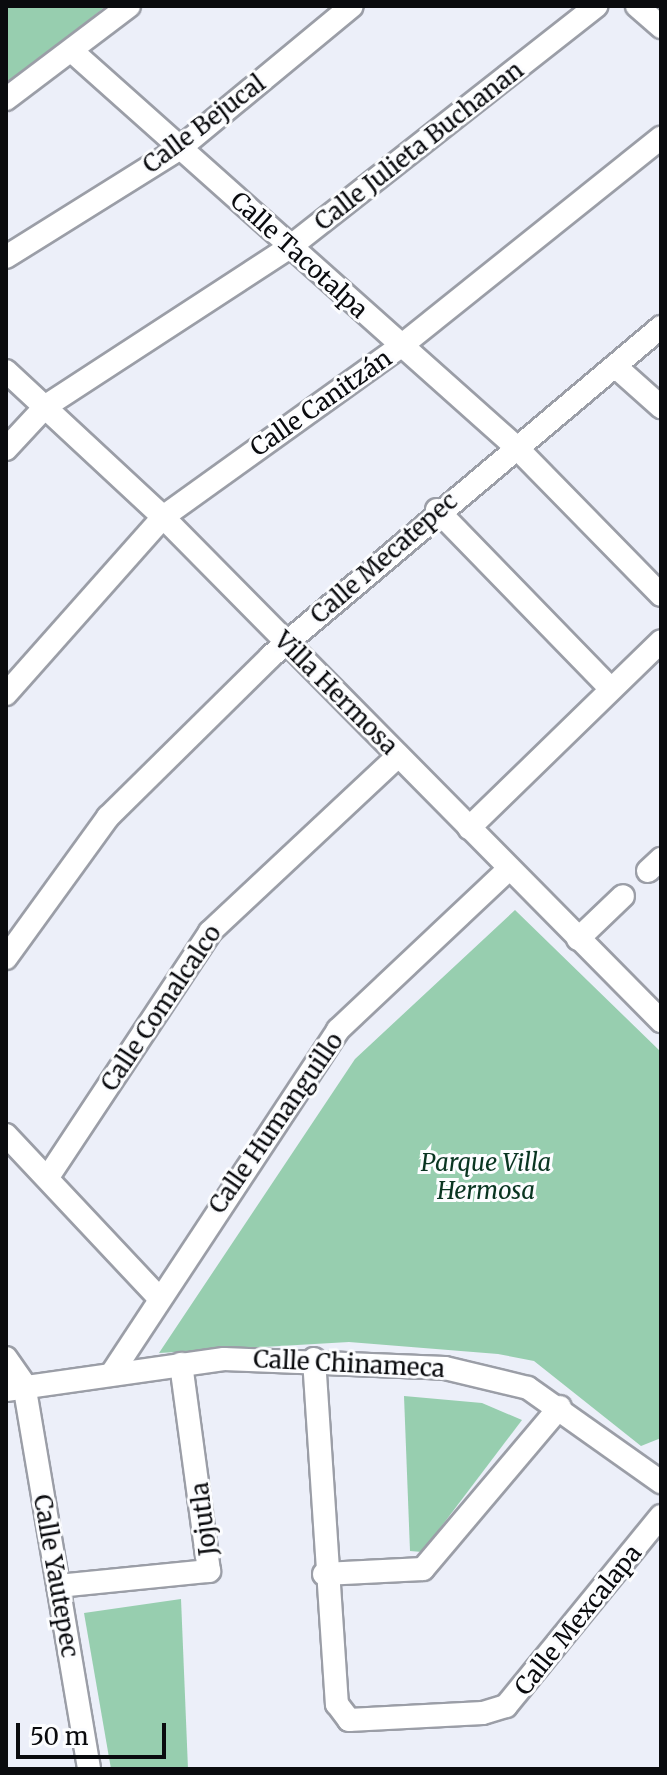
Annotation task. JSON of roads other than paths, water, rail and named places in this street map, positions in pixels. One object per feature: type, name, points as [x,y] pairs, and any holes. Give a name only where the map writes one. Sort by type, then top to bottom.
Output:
[{"type":"street","points":[[6,99],[73,52],[129,6]]},
{"type":"street","name":"Calle Bejucal","points":[[6,257],[179,149],[352,6]]},
{"type":"street","name":"Calle Julieta Buchanan","points":[[6,449],[46,406],[290,247],[596,6]]},
{"type":"street","points":[[637,6],[661,27]]},
{"type":"street","name":"Calle Tacotalpa","points":[[73,52],[516,447],[661,595]]},
{"type":"street","name":"Calle Canitzán","points":[[6,694],[163,517],[401,346],[661,138]]},
{"type":"street","name":"Calle Mecatepec","points":[[6,958],[108,817],[286,643],[437,510],[661,327]]},
{"type":"street","points":[[615,366],[661,407]]},
{"type":"street","name":"Villa Hermosa","points":[[6,371],[163,517],[661,1021]]},
{"type":"street","points":[[437,510],[610,688]]},
{"type":"street","points":[[469,828],[661,641]]},
{"type":"street","name":"Calle Comalcalco","points":[[48,1177],[210,932],[398,756]]},
{"type":"street","name":"Calle Humanguillo","points":[[112,1373],[158,1297],[338,1030],[509,869]]},
{"type":"street","points":[[578,939],[623,896]]},
{"type":"street","points":[[6,1135],[158,1297]]},
{"type":"street","points":[[6,1358],[15,1387]]},
{"type":"street","points":[[314,1359],[324,1574],[423,1569],[560,1407]]},
{"type":"street","name":"Calle Chinameca","points":[[15,1387],[181,1364],[314,1359],[501,1377],[560,1407],[661,1482]]},
{"type":"street","name":"Jojutla","points":[[58,1586],[187,1579],[209,1571],[181,1364]]},
{"type":"street","name":"Calle Yautepec","points":[[15,1387],[58,1586],[89,1769]]},
{"type":"street","name":"Calle Mexcalapa","points":[[324,1574],[344,1717],[483,1713],[506,1706],[661,1516]]},
{"type":"park label","name":"Parque Villa Hermosa","points":[[486,1177]]}]
